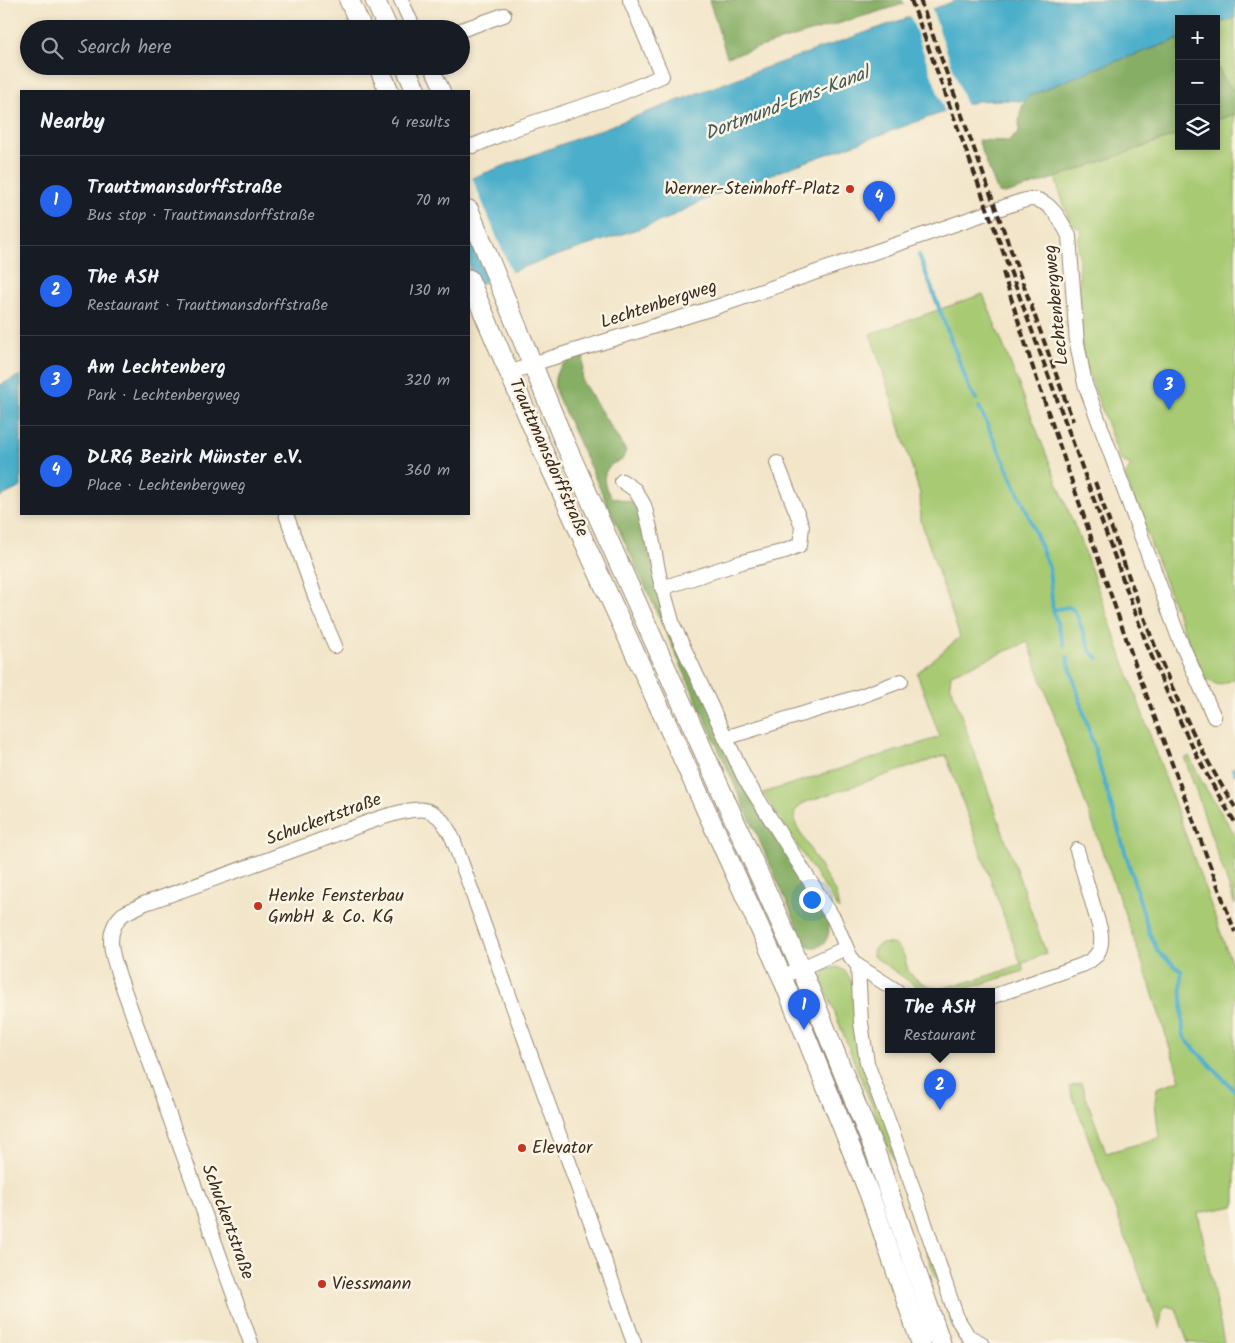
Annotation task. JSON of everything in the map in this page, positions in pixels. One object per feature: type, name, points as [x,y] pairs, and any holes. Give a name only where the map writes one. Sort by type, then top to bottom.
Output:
[{"type":"main road","points":[[349,0],[358,20]]},
{"type":"main road","points":[[375,0],[384,20]]},
{"type":"main road","points":[[382,75],[389,90]]},
{"type":"main road","points":[[409,75],[416,90]]},
{"type":"main road","points":[[470,212],[532,364]]},
{"type":"main road","points":[[470,281],[509,374]]},
{"type":"main road","name":"Trauttmansdorffstraße","points":[[532,364],[618,564],[801,968],[876,1154],[941,1343]]},
{"type":"main road","name":"Trauttmansdorffstraße","points":[[509,374],[782,976],[869,1193],[921,1343]]},
{"type":"street","points":[[401,0],[410,20]]},
{"type":"street","points":[[470,145],[473,146],[514,129],[617,95],[662,76],[630,0]]},
{"type":"street","points":[[470,27],[504,15]]},
{"type":"street","points":[[435,75],[443,90]]},
{"type":"street","name":"Lechtenbergweg","points":[[532,364],[716,307],[1004,207],[1030,199],[1039,200],[1053,210],[1064,225],[1069,236],[1077,343],[1085,384],[1180,638],[1214,717]]},
{"type":"street","name":"Trauttmansdorffstraße","points":[[509,374],[532,364]]},
{"type":"street","points":[[662,588],[800,545],[802,526],[777,463]]},
{"type":"street","points":[[622,481],[635,490],[644,505],[662,588],[673,625],[734,759],[752,792],[834,919],[846,948],[858,966],[892,988]]},
{"type":"street","points":[[286,515],[319,608],[335,646]]},
{"type":"street","points":[[725,738],[861,696],[900,681]]},
{"type":"street","name":"Schuckertstraße","points":[[251,1343],[120,979],[112,954],[111,936],[115,925],[122,915],[143,904],[391,815],[418,809],[427,810],[435,814],[446,825],[453,839],[634,1343]]},
{"type":"street","points":[[995,996],[1082,965],[1094,959],[1100,952],[1102,942],[1100,929],[1077,850]]},
{"type":"street","points":[[782,976],[846,948]]},
{"type":"street","points":[[858,966],[862,1040],[870,1074],[914,1191],[957,1318],[968,1336],[981,1343]]},
{"type":"green space","points":[[709,0],[902,0],[904,4],[727,57]]},
{"type":"green space","points":[[1235,18],[1235,91],[1222,76],[1220,71],[1220,24]]},
{"type":"green space","points":[[1175,40],[1175,135],[1055,178],[1005,194],[998,193],[978,140],[1008,141],[1019,133],[1021,109],[1029,96],[1094,69]]},
{"type":"green space","points":[[1220,72],[1224,81],[1235,91],[1235,114],[1220,119]]},
{"type":"green space","points":[[1235,114],[1235,679],[1219,685],[1202,678],[1125,476],[1131,465],[1120,460],[1084,360],[1078,240],[1082,230],[1070,223],[1055,178],[1175,135],[1175,150],[1220,150],[1220,119]]},
{"type":"green space","points":[[983,294],[1084,550],[1235,973],[1235,1206],[1198,1213],[1224,1343],[1188,1343],[1176,1309],[1167,1306],[1162,1310],[1160,1329],[1069,1087],[1081,1083],[1106,1153],[1159,1138],[1155,1102],[1157,1088],[1180,1080],[1148,979],[1028,642],[951,674],[950,684],[1046,953],[1022,964],[1024,971],[968,988],[939,988],[976,980],[1021,964],[946,755],[806,802],[795,811],[796,825],[836,894],[839,910],[763,793],[940,737],[917,673],[960,637],[921,521],[920,494],[870,334]]},
{"type":"green space","points":[[584,354],[582,381],[626,451],[622,460],[612,464],[605,473],[604,482],[607,491],[613,498],[634,502],[640,509],[663,614],[828,923],[829,933],[827,938],[817,947],[806,945],[666,632],[556,393],[555,378],[557,372],[565,363]]},
{"type":"green space","points":[[1189,756],[1203,784],[1235,835],[1235,905],[1185,759]]},
{"type":"green space","points":[[878,945],[895,945],[903,952],[909,972],[916,979],[932,987],[939,988],[919,988],[873,956],[873,951]]},
{"type":"green space","points":[[837,967],[844,970],[852,983],[855,1023],[951,1314],[965,1343],[961,1343],[952,1324],[898,1171],[822,981],[826,970]]},
{"type":"water","name":"Dortmund-Ems-Kanal","points":[[958,0],[1235,0],[1235,18],[1220,24],[1220,15],[1175,15],[1175,40],[1094,69],[1029,96],[1024,101],[977,101],[714,195],[665,220],[532,264],[470,288],[470,179],[762,69]]},
{"type":"water","points":[[20,375],[20,487],[0,497],[0,385]]},
{"type":"pier","points":[[931,7],[967,108],[946,115],[910,15]]},
{"type":"pier","points":[[470,176],[512,274],[489,283],[470,236]]},
{"type":"waterway","points":[[919,255],[970,390],[976,399]]},
{"type":"waterway","points":[[979,407],[1026,509],[1049,568],[1053,610],[1064,645]]},
{"type":"waterway","points":[[1053,610],[1069,607],[1075,611],[1091,652],[1098,658]]},
{"type":"waterway","points":[[1067,657],[1149,932],[1158,952],[1181,971],[1183,1034],[1187,1041],[1235,1091]]},
{"type":"waterway","points":[[1233,769],[1235,773]]},
{"type":"railway","points":[[911,0],[1147,645],[1187,735],[1235,822]]},
{"type":"railway","points":[[920,0],[1073,421]]},
{"type":"railway","points":[[1003,272],[1032,365],[1140,678],[1235,932]]},
{"type":"railway","points":[[1095,482],[1140,607],[1173,690],[1212,769],[1235,807]]},
{"type":"place","name":"Werner-Steinhoff-Platz","points":[[850,189]]},
{"type":"place","name":"DLRG Bezirk Münster e.V.","points":[[879,222]]},
{"type":"place","name":"Am Lechtenberg","points":[[1169,410]]},
{"type":"place","name":"Henke Fensterbau GmbH & Co. KG","points":[[258,906]]},
{"type":"place","name":"Trauttmansdorffstraße","points":[[804,1030]]},
{"type":"place","name":"The ASH","points":[[940,1110]]},
{"type":"place","name":"Elevator","points":[[522,1148]]},
{"type":"place","name":"Viessmann","points":[[322,1284]]}]
